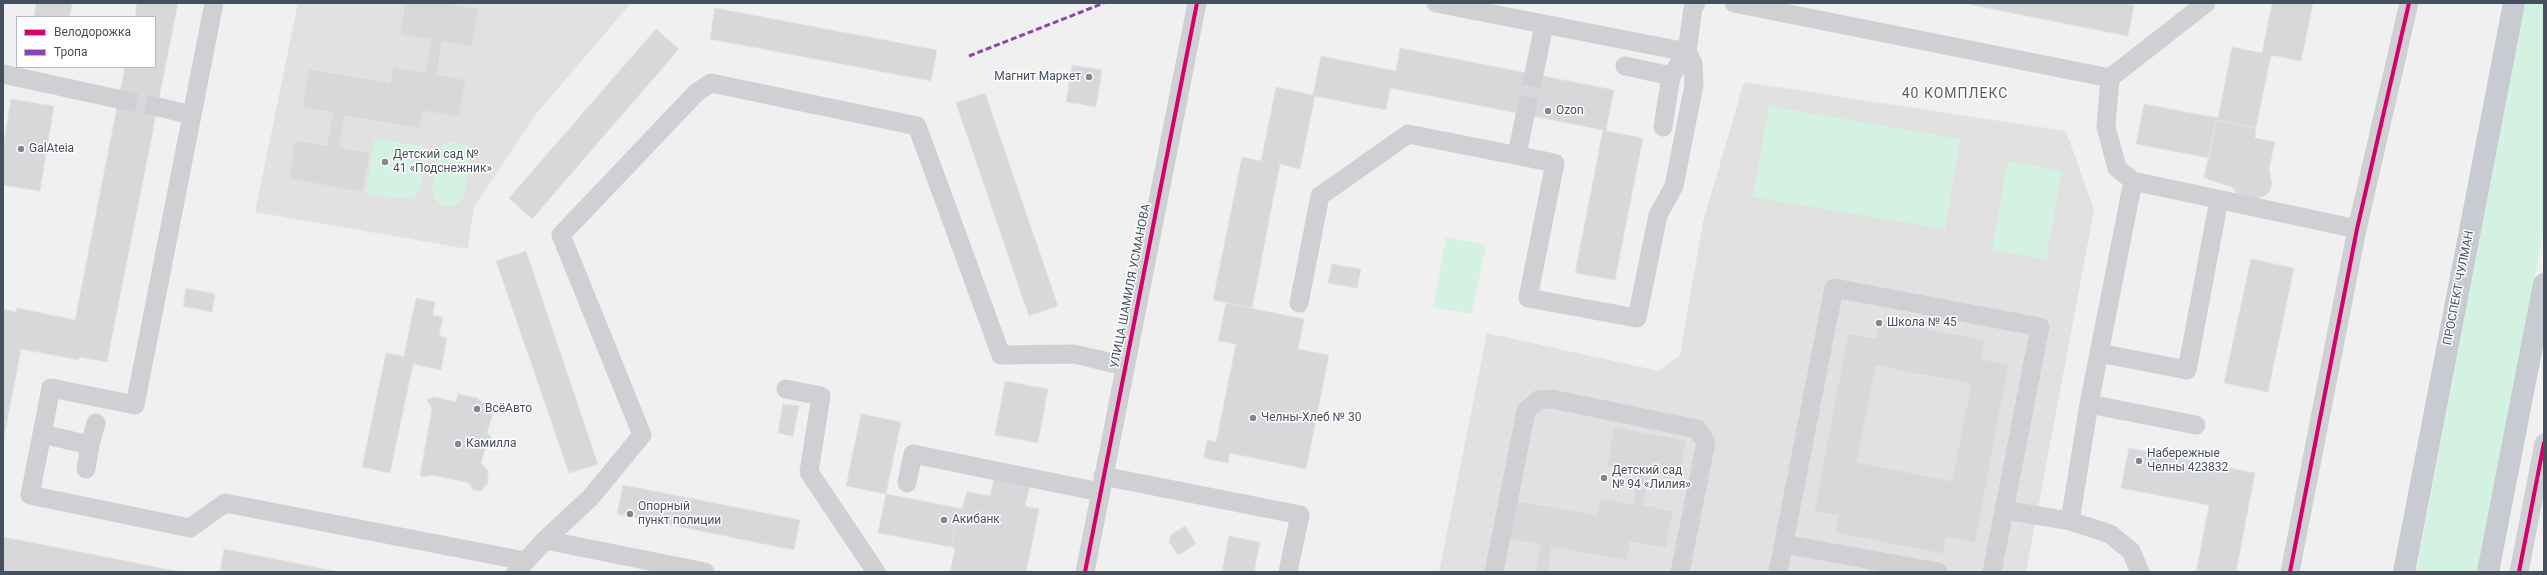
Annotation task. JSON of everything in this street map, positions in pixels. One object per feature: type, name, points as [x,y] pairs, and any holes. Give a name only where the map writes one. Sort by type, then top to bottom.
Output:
[{"type":"main road","name":"ПРОСПЕКТ ЧУЛМАН","points":[[2404,572],[2514,3]]},
{"type":"main road","points":[[2488,572],[2544,284]]},
{"type":"street","points":[[214,3],[135,405],[51,388],[30,495],[190,528],[226,502],[521,567],[545,540],[591,497],[642,435],[561,235],[697,92],[711,82],[917,126],[1001,355],[1074,354],[1125,366]]},
{"type":"street","name":"УЛИЦА ШАМИЛЯ УСМАНОВА","points":[[1085,572],[1197,3]]},
{"type":"street","points":[[1440,3],[1544,25],[1687,52]]},
{"type":"street","points":[[1663,127],[1671,76],[1687,52],[1693,8],[1696,3]]},
{"type":"street","points":[[1734,3],[1776,7],[2110,78]]},
{"type":"street","points":[[2206,3],[2110,78],[2106,127],[2117,168],[2133,181],[2219,200],[2293,208],[2357,229]]},
{"type":"street","points":[[2290,572],[2357,229],[2409,3]]},
{"type":"street","points":[[1534,74],[1544,25]]},
{"type":"street","points":[[1299,303],[1320,196],[1408,134],[1555,163],[1528,298],[1637,318],[1658,214],[1674,186],[1694,85],[1693,63],[1687,52]]},
{"type":"street","points":[[1625,66],[1671,76]]},
{"type":"street","points":[[3,74],[118,99]]},
{"type":"street","points":[[158,107],[192,114]]},
{"type":"street","points":[[1517,155],[1525,115]]},
{"type":"street","points":[[2070,521],[2089,404],[2133,181]]},
{"type":"street","points":[[2099,353],[2187,370],[2219,200]]},
{"type":"street","points":[[1778,572],[1834,288],[2040,327],[1992,572]]},
{"type":"street","points":[[786,389],[821,396],[809,472],[876,572]]},
{"type":"street","points":[[1494,572],[1526,411],[1538,400],[1552,400],[1698,429],[1706,442],[1680,572]]},
{"type":"street","points":[[2089,404],[2196,425]]},
{"type":"street","points":[[86,469],[96,423]]},
{"type":"street","points":[[42,434],[90,445]]},
{"type":"street","points":[[2519,572],[2541,473],[2544,442]]},
{"type":"street","points":[[907,483],[913,454],[1300,515],[1291,571]]},
{"type":"street","points":[[2005,510],[2070,521],[2110,534],[2131,551],[2140,572]]},
{"type":"street","points":[[545,540],[706,572]]},
{"type":"street","points":[[1784,544],[1938,572]]},
{"type":"shaded area","name":"Детский сад № 41 «Подснежник»","points":[[298,3],[631,3],[536,114],[474,207],[468,249],[255,212]]},
{"type":"shaded area","name":"Школа № 45","points":[[1744,82],[2066,131],[2094,210],[2026,572],[1439,572],[1487,333],[1659,371],[1680,355],[1703,222]]},
{"type":"green space","points":[[2525,3],[2544,3],[2544,230],[2477,572],[2416,572]]},
{"type":"green space","points":[[1769,106],[1960,139],[1945,229],[1753,197]]},
{"type":"green space","points":[[375,139],[422,146],[426,150],[421,188],[414,198],[403,199],[365,194]]},
{"type":"green space","points":[[447,141],[466,145],[470,148],[471,153],[464,196],[456,205],[444,206],[438,203],[432,191],[439,150]]},
{"type":"green space","points":[[2008,161],[2062,171],[2046,259],[1992,250]]},
{"type":"green space","points":[[1446,237],[1486,245],[1472,314],[1433,307]]},
{"type":"building","points":[[36,3],[72,3],[70,16],[34,16]]},
{"type":"building","points":[[137,3],[178,3],[107,362],[79,357],[79,360],[21,349],[3,443],[3,309],[16,312],[17,308],[75,320],[125,68],[156,68],[156,16],[135,16]]},
{"type":"building","points":[[405,3],[447,3],[479,9],[472,47],[442,42],[437,74],[466,80],[459,117],[423,111],[420,129],[345,116],[339,147],[370,153],[363,192],[289,179],[295,140],[327,145],[333,113],[302,108],[309,69],[390,83],[393,67],[425,73],[431,40],[400,35]]},
{"type":"building","points":[[1962,3],[2123,3],[2134,5],[2128,36]]},
{"type":"building","points":[[2272,3],[2313,3],[2301,61],[2271,55],[2256,128],[2216,120],[2209,158],[2136,144],[2144,104],[2218,118],[2232,47],[2262,53]]},
{"type":"building","points":[[715,8],[937,50],[931,81],[710,39]]},
{"type":"building","points":[[656,29],[679,49],[532,219],[509,198]]},
{"type":"building","points":[[1400,48],[1614,90],[1606,131],[1643,138],[1615,280],[1575,273],[1603,130],[1390,88],[1386,110],[1315,96],[1300,169],[1280,164],[1252,308],[1213,300],[1242,157],[1261,161],[1276,87],[1313,95],[1321,56],[1396,71]]},
{"type":"building","points":[[1072,65],[1102,70],[1096,107],[1066,102]]},
{"type":"building","points":[[985,93],[1058,306],[1029,316],[956,103]]},
{"type":"building","points":[[11,99],[54,106],[40,191],[3,185],[3,147]]},
{"type":"building","points":[[2216,120],[2256,128],[2255,138],[2275,142],[2269,168],[2272,184],[2270,191],[2265,196],[2254,199],[2238,195],[2232,187],[2204,178]]},
{"type":"building","points":[[526,251],[598,464],[569,473],[496,261]]},
{"type":"building","points":[[2251,259],[2294,268],[2268,392],[2224,383]]},
{"type":"building","points":[[1332,264],[1361,269],[1357,288],[1328,283]]},
{"type":"building","points":[[186,288],[215,294],[212,312],[183,306]]},
{"type":"building","points":[[416,298],[435,302],[433,315],[443,317],[439,336],[447,338],[441,370],[413,364],[390,473],[362,467],[386,353],[404,356]]},
{"type":"building","points":[[1226,303],[1304,319],[1298,349],[1329,355],[1306,469],[1230,453],[1228,463],[1204,458],[1207,440],[1216,442],[1236,344],[1218,341]]},
{"type":"building","points":[[1879,319],[1985,340],[1981,359],[2009,364],[1975,543],[1946,537],[1943,554],[1835,533],[1838,516],[1814,511],[1848,333],[1876,338]],"holes":[[[1876,366],[1971,384],[1952,481],[1857,462]]]},
{"type":"building","points":[[1005,381],[1048,389],[1038,443],[995,435]]},
{"type":"building","name":"Камилла","points":[[458,394],[477,398],[494,411],[487,432],[495,442],[486,446],[481,463],[488,471],[488,483],[481,491],[473,490],[469,483],[432,475],[422,477],[420,475],[432,409],[427,400],[434,397],[456,402]]},
{"type":"building","points":[[783,404],[799,406],[793,436],[778,433]]},
{"type":"building","points":[[861,414],[901,422],[886,494],[846,486]]},
{"type":"building","points":[[1614,427],[1686,440],[1679,478],[1650,473],[1644,505],[1673,511],[1666,548],[1630,542],[1627,561],[1552,547],[1548,572],[1535,572],[1540,544],[1509,539],[1516,501],[1597,515],[1600,498],[1633,504],[1638,472],[1607,466]]},
{"type":"building","points":[[2129,448],[2255,473],[2236,572],[2196,572],[2209,505],[2121,488]]},
{"type":"building","points":[[994,479],[1030,486],[1025,506],[1039,509],[1026,572],[950,572],[955,549],[951,547],[959,508],[962,509],[967,492],[990,496]]},
{"type":"building","points":[[623,485],[800,520],[794,550],[617,514]]},
{"type":"building","points":[[886,494],[959,508],[951,547],[878,533]]},
{"type":"building","points":[[1185,526],[1196,544],[1178,555],[1169,542],[1171,535]]},
{"type":"building","points":[[1229,536],[1260,542],[1254,572],[1222,572]]},
{"type":"building","points":[[3,537],[111,558],[181,572],[3,572]]},
{"type":"building","points":[[224,549],[330,570],[340,572],[220,572]]},
{"type":"tunnel","points":[[1525,115],[1534,74]]},
{"type":"tunnel","points":[[118,99],[158,107]]},
{"type":"marked path","points":[[969,56],[1104,3]]},
{"type":"cycle path","points":[[1085,572],[1197,3]]},
{"type":"cycle path","points":[[2290,572],[2357,229],[2409,3]]},
{"type":"cycle path","points":[[2519,572],[2544,443]]},
{"type":"place","name":"Магнит Маркет","points":[[1089,77]]},
{"type":"place","name":"Ozon","points":[[1548,111]]},
{"type":"place","name":"GalAteia","points":[[21,149]]},
{"type":"place","name":"Детский сад № 41 «Подснежник»","points":[[385,162]]},
{"type":"place","name":"Школа № 45","points":[[1879,323]]},
{"type":"place","name":"ВсёАвто","points":[[477,409]]},
{"type":"place","name":"Челны-Хлеб № 30","points":[[1253,418]]},
{"type":"place","name":"Камилла","points":[[458,444]]},
{"type":"place","name":"Набережные Челны 423832","points":[[2139,461]]},
{"type":"place","name":"Детский сад № 94 «Лилия»","points":[[1604,478]]},
{"type":"place","name":"Опорный пункт полиции","points":[[630,514]]},
{"type":"place","name":"Акибанк","points":[[944,520]]},
{"type":"district","name":"40 КОМПЛЕКС","points":[[1955,94]]}]
